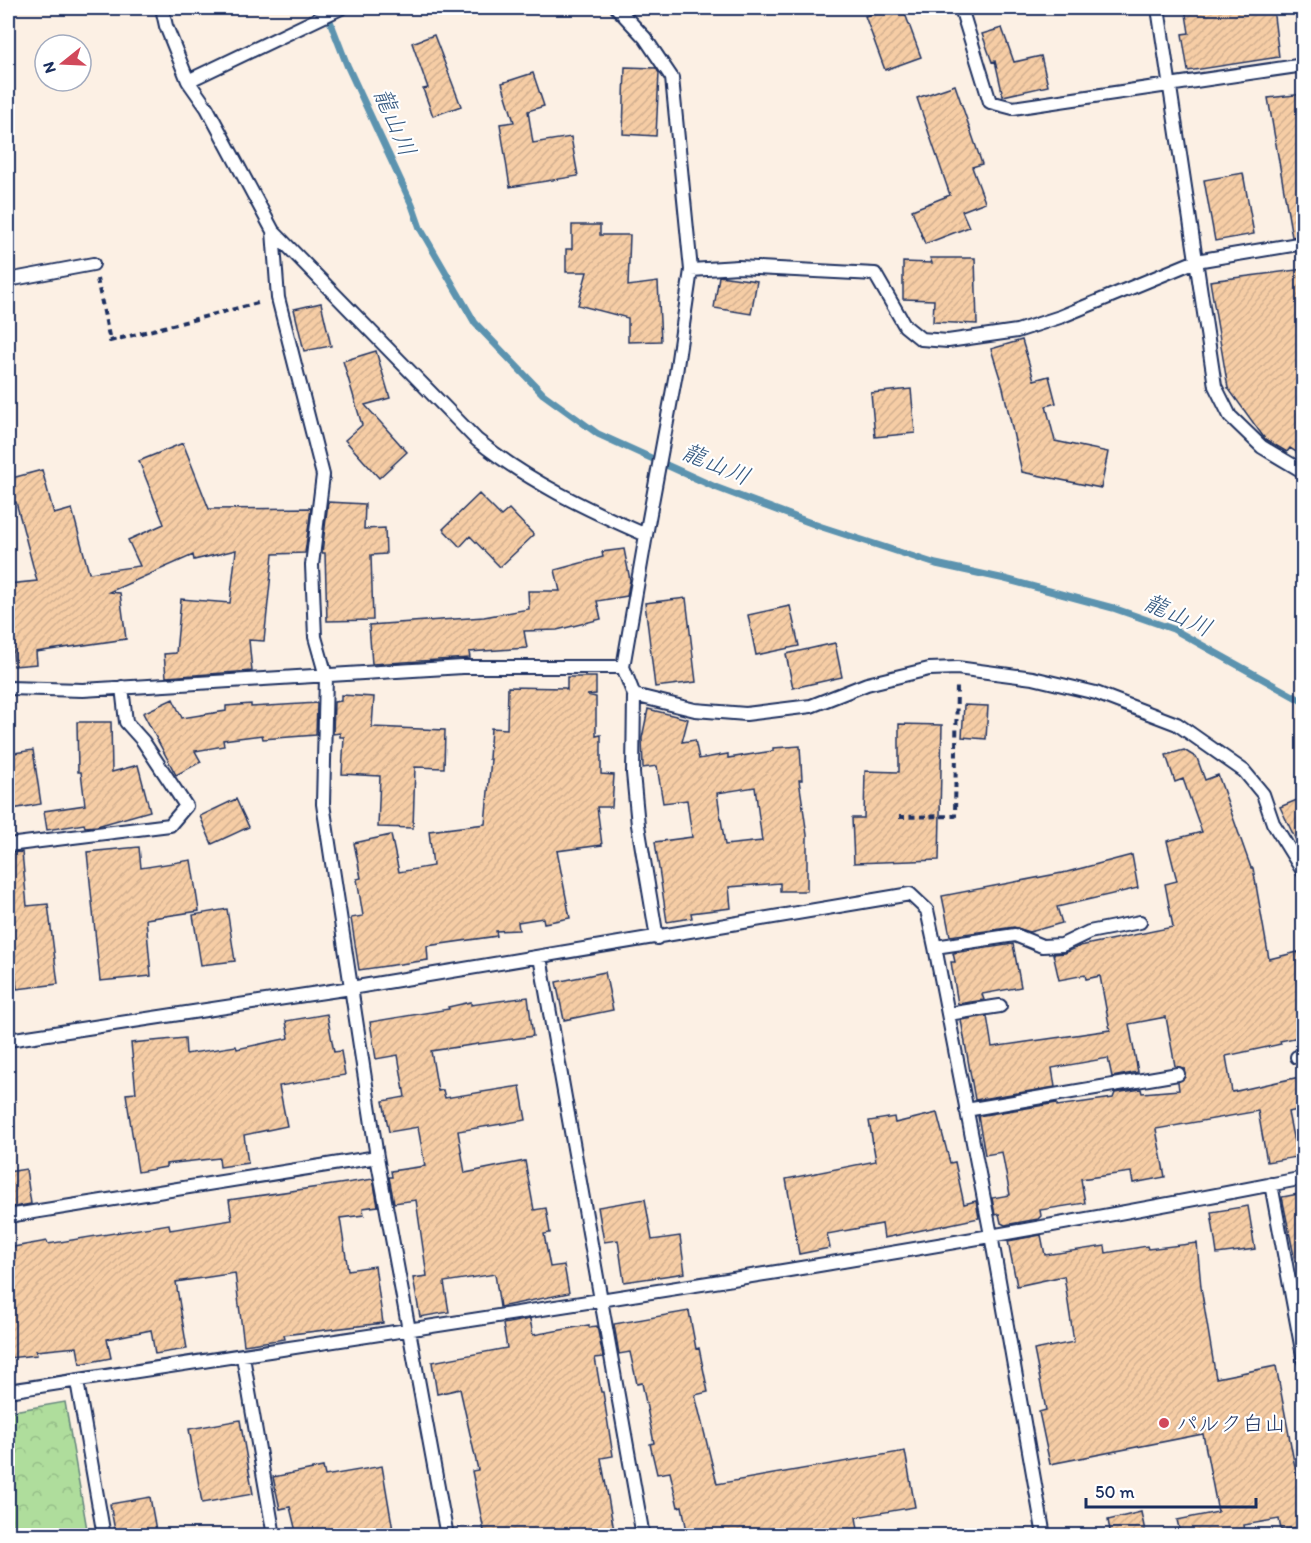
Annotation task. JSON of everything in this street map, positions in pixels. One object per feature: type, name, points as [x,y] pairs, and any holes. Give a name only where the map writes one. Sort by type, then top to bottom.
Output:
[{"type":"lane","points":[[162,8],[166,26],[188,81],[207,108],[273,231],[477,440],[502,460],[585,508],[646,535]]},
{"type":"lane","points":[[188,81],[340,8]]},
{"type":"lane","points":[[617,8],[645,38],[672,78],[691,270],[676,373],[624,667],[634,695],[633,773],[637,814],[657,938]]},
{"type":"lane","points":[[961,8],[990,102],[1013,108],[1304,65]]},
{"type":"lane","points":[[1158,8],[1215,386],[1230,416],[1262,447],[1304,472]]},
{"type":"lane","points":[[273,231],[278,298],[323,476],[312,565],[315,636],[326,676],[323,804],[377,1157],[447,1536]]},
{"type":"lane","points":[[691,270],[738,267],[875,274],[905,326],[921,339],[948,341],[1017,331],[1060,317],[1196,261],[1304,243]]},
{"type":"lane","points":[[8,280],[93,264]]},
{"type":"lane","points":[[8,688],[82,690],[463,667],[624,667]]},
{"type":"lane","points":[[634,695],[694,710],[746,714],[811,706],[867,684],[929,669],[957,668],[1033,678],[1096,693],[1177,724],[1244,771],[1263,794],[1273,823],[1304,873]]},
{"type":"lane","points":[[8,845],[170,825],[186,806],[143,741],[126,722],[122,687]]},
{"type":"lane","points":[[8,1040],[351,988],[910,894],[927,910],[935,947],[992,1235],[1044,1536]]},
{"type":"lane","points":[[935,947],[1015,935],[1042,946],[1062,945],[1089,932],[1140,922]]},
{"type":"lane","points":[[540,957],[643,1536]]},
{"type":"lane","points":[[948,1014],[1000,1006]]},
{"type":"lane","points":[[966,1110],[1178,1074]]},
{"type":"lane","points":[[8,1216],[377,1157]]},
{"type":"lane","points":[[8,1391],[243,1357],[992,1235],[1304,1178]]},
{"type":"lane","points":[[1271,1184],[1300,1324],[1304,1361]]},
{"type":"lane","points":[[243,1357],[274,1536]]},
{"type":"lane","points":[[77,1381],[104,1536]]},
{"type":"path","points":[[93,264],[110,341],[278,298]]},
{"type":"path","points":[[899,817],[955,816],[957,668]]},
{"type":"green space","points":[[65,1402],[88,1535],[8,1535],[8,1412]]},
{"type":"building","points":[[888,8],[903,8],[921,57],[885,70],[865,16]]},
{"type":"building","points":[[1185,8],[1273,8],[1279,57],[1188,71],[1182,34],[1189,33]]},
{"type":"building","points":[[1002,28],[1014,62],[1041,56],[1048,86],[1003,96],[995,61],[992,62],[982,34]]},
{"type":"building","points":[[434,35],[461,106],[433,116],[423,89],[428,88],[412,43]]},
{"type":"building","points":[[625,67],[656,68],[659,73],[656,136],[623,134]]},
{"type":"building","points":[[533,73],[544,106],[528,111],[533,143],[571,137],[578,176],[510,187],[500,124],[514,122],[502,83]]},
{"type":"building","points":[[955,85],[982,164],[972,167],[985,202],[962,211],[969,227],[925,244],[912,210],[950,195],[917,98]]},
{"type":"building","points":[[1304,94],[1304,235],[1292,237],[1268,98]]},
{"type":"building","points":[[1243,173],[1254,234],[1215,241],[1204,180]]},
{"type":"building","points":[[572,225],[600,225],[600,235],[630,235],[628,286],[658,282],[661,341],[628,342],[628,318],[578,305],[587,272],[566,272],[566,249],[572,249]]},
{"type":"building","points":[[930,258],[975,258],[977,324],[933,322],[934,300],[903,299],[903,262],[932,263]]},
{"type":"building","points":[[1304,269],[1304,457],[1290,448],[1287,452],[1265,439],[1228,388],[1210,281]]},
{"type":"building","points":[[719,276],[757,281],[751,314],[714,308]]},
{"type":"building","points":[[321,303],[331,346],[304,351],[294,309]]},
{"type":"building","points":[[1022,340],[1034,380],[1049,376],[1056,403],[1046,406],[1055,441],[1108,452],[1101,488],[1022,472],[1003,388],[991,349]]},
{"type":"building","points":[[376,351],[390,398],[365,405],[407,452],[379,478],[345,440],[362,425],[343,361]]},
{"type":"building","points":[[911,389],[915,433],[875,437],[871,393]]},
{"type":"building","points":[[183,443],[209,509],[311,508],[305,553],[273,554],[264,641],[249,640],[252,671],[166,677],[164,654],[176,653],[181,599],[230,603],[236,550],[194,560],[193,555],[109,592],[120,593],[126,639],[36,652],[37,664],[14,666],[8,584],[37,581],[16,502],[11,504],[8,479],[42,470],[54,514],[72,509],[89,573],[140,566],[128,540],[164,524],[139,461]]},
{"type":"building","points":[[479,494],[501,516],[509,509],[534,535],[500,567],[470,536],[460,547],[443,529]]},
{"type":"building","points":[[328,502],[365,504],[364,529],[385,528],[386,554],[371,555],[373,620],[327,621],[325,553],[322,553]]},
{"type":"building","points":[[624,549],[630,580],[627,596],[597,601],[601,619],[557,630],[524,631],[527,648],[469,652],[470,658],[372,664],[369,625],[484,617],[529,609],[528,591],[560,591],[555,570],[603,557],[602,552]]},
{"type":"building","points":[[686,598],[696,682],[655,687],[645,603]]},
{"type":"building","points":[[790,606],[799,646],[756,655],[748,615]]},
{"type":"building","points":[[835,643],[842,677],[793,688],[786,654]]},
{"type":"building","points":[[567,677],[596,677],[596,694],[587,695],[596,697],[596,736],[601,735],[601,774],[614,775],[612,807],[597,807],[602,845],[557,851],[570,918],[544,923],[543,918],[518,922],[519,930],[496,931],[497,936],[427,946],[428,960],[359,970],[351,918],[363,916],[357,879],[361,878],[354,843],[391,835],[399,872],[433,866],[429,831],[485,824],[491,759],[489,759],[491,728],[507,729],[508,687],[565,688],[567,690]]},
{"type":"building","points":[[341,695],[374,697],[372,727],[445,730],[444,768],[415,767],[413,828],[378,827],[380,776],[342,774],[344,737],[340,737],[340,733],[333,734],[334,702],[341,701]]},
{"type":"building","points":[[173,699],[182,718],[226,711],[226,706],[251,704],[251,707],[317,703],[316,735],[263,739],[262,735],[223,740],[224,746],[195,751],[201,762],[176,775],[143,713]]},
{"type":"building","points":[[964,705],[988,706],[986,739],[962,737]]},
{"type":"building","points":[[648,709],[688,719],[682,742],[695,740],[699,759],[728,754],[728,758],[773,751],[773,748],[800,746],[802,780],[799,780],[807,835],[807,891],[780,891],[780,883],[729,887],[731,908],[691,913],[692,918],[667,922],[655,842],[692,837],[687,800],[663,803],[657,766],[643,768],[642,738]],"holes":[[[755,787],[762,841],[725,845],[717,793]]]},
{"type":"building","points":[[77,722],[111,722],[112,772],[138,765],[150,811],[97,826],[85,827],[84,824],[47,830],[44,811],[85,805],[81,772],[78,772]]},
{"type":"building","points":[[899,724],[942,725],[939,860],[854,863],[852,818],[864,818],[865,771],[899,772]]},
{"type":"building","points":[[33,750],[41,804],[12,809],[8,754]]},
{"type":"building","points":[[1184,750],[1197,758],[1205,780],[1218,775],[1251,868],[1253,868],[1269,959],[1298,952],[1304,974],[1304,1036],[1280,1041],[1281,1044],[1226,1056],[1232,1092],[1304,1076],[1304,1109],[1288,1112],[1297,1157],[1267,1162],[1258,1111],[1156,1129],[1165,1177],[1133,1183],[1131,1172],[1081,1179],[1085,1203],[1040,1210],[1041,1216],[1038,1219],[1005,1225],[1001,1223],[999,1214],[995,1215],[992,1198],[1010,1195],[1002,1152],[985,1155],[978,1116],[1057,1103],[1057,1106],[1113,1098],[1115,1093],[1141,1089],[1142,1093],[1179,1090],[1178,1082],[1185,1077],[1184,1068],[1175,1066],[1166,1017],[1129,1024],[1138,1072],[1112,1077],[1108,1058],[1052,1068],[1055,1087],[975,1100],[961,1020],[987,1016],[992,1047],[1110,1030],[1100,976],[1086,979],[1085,975],[1059,980],[1053,954],[1065,953],[1080,946],[1173,927],[1165,884],[1177,881],[1167,841],[1202,832],[1183,779],[1175,782],[1166,755]]},
{"type":"building","points":[[1304,797],[1304,857],[1280,807]]},
{"type":"building","points":[[236,799],[249,827],[212,844],[200,816]]},
{"type":"building","points":[[139,847],[141,868],[191,860],[199,911],[146,919],[151,976],[100,981],[87,852]]},
{"type":"building","points":[[22,852],[27,906],[48,904],[58,984],[17,989],[8,905],[8,853]]},
{"type":"building","points":[[1132,855],[1138,888],[1057,907],[1062,923],[1030,932],[1014,927],[950,936],[942,896],[1067,872]]},
{"type":"building","points":[[227,909],[235,961],[201,965],[193,915]]},
{"type":"building","points":[[1013,944],[1021,987],[982,994],[984,1000],[958,1004],[951,962],[955,962],[953,953]]},
{"type":"building","points":[[605,972],[613,1010],[564,1020],[556,982]]},
{"type":"building","points":[[528,997],[533,1036],[431,1051],[438,1091],[443,1090],[445,1098],[520,1086],[526,1120],[458,1131],[465,1173],[525,1161],[534,1210],[546,1208],[550,1233],[544,1234],[550,1267],[564,1265],[569,1293],[500,1307],[495,1274],[444,1282],[449,1312],[420,1317],[413,1278],[427,1276],[416,1200],[394,1203],[389,1177],[392,1177],[391,1171],[425,1166],[418,1127],[389,1132],[383,1101],[405,1097],[398,1055],[376,1059],[370,1022],[449,1009],[448,1007],[471,1002],[471,1005]]},
{"type":"building","points":[[327,1014],[334,1052],[341,1051],[345,1075],[279,1086],[287,1126],[244,1135],[248,1163],[220,1167],[219,1158],[166,1164],[166,1167],[138,1172],[126,1094],[136,1093],[131,1043],[185,1038],[186,1054],[236,1046],[237,1049],[289,1038],[286,1021]]},
{"type":"building","points":[[937,1113],[950,1163],[955,1162],[964,1204],[976,1201],[979,1218],[884,1238],[882,1224],[827,1234],[830,1248],[799,1254],[786,1179],[876,1161],[869,1121],[894,1117],[895,1123]]},
{"type":"building","points":[[26,1169],[31,1204],[8,1208],[8,1172]]},
{"type":"building","points":[[373,1179],[378,1206],[363,1208],[364,1215],[340,1218],[348,1270],[375,1266],[383,1323],[284,1335],[285,1339],[244,1345],[235,1273],[176,1282],[187,1349],[155,1354],[151,1330],[107,1339],[111,1358],[80,1364],[77,1347],[36,1351],[37,1355],[8,1358],[8,1248],[47,1241],[48,1244],[169,1224],[170,1230],[232,1220],[229,1200]]},
{"type":"building","points":[[1304,1193],[1304,1260],[1295,1261],[1282,1197]]},
{"type":"building","points":[[645,1199],[652,1240],[680,1236],[685,1273],[624,1282],[618,1240],[604,1242],[598,1207]]},
{"type":"building","points":[[1248,1206],[1255,1249],[1217,1254],[1211,1212]]},
{"type":"building","points":[[1041,1235],[1045,1255],[1105,1246],[1106,1253],[1147,1246],[1148,1249],[1197,1243],[1201,1287],[1216,1378],[1276,1366],[1298,1483],[1304,1482],[1304,1526],[1281,1530],[1279,1519],[1244,1525],[1245,1532],[1219,1536],[1181,1536],[1177,1520],[1218,1512],[1203,1434],[1050,1464],[1039,1412],[1046,1410],[1034,1350],[1074,1342],[1064,1276],[1017,1286],[1008,1241]]},
{"type":"building","points":[[689,1311],[696,1349],[699,1348],[708,1392],[695,1395],[717,1484],[905,1451],[915,1507],[856,1517],[859,1536],[787,1536],[787,1529],[751,1536],[688,1536],[682,1506],[678,1507],[670,1472],[657,1474],[650,1444],[654,1443],[642,1383],[637,1384],[630,1352],[619,1354],[614,1324]]},
{"type":"building","points":[[530,1319],[533,1335],[589,1325],[589,1327],[597,1326],[603,1357],[595,1358],[613,1456],[601,1458],[615,1536],[485,1536],[472,1471],[478,1470],[460,1389],[437,1394],[432,1362],[507,1348],[503,1324]]},
{"type":"building","points":[[240,1420],[253,1494],[202,1503],[189,1429]]},
{"type":"building","points":[[382,1466],[394,1536],[297,1536],[290,1507],[280,1509],[273,1477],[323,1467],[325,1476]]},
{"type":"building","points":[[150,1497],[157,1536],[116,1536],[110,1504]]},
{"type":"building","points":[[1141,1512],[1146,1536],[1111,1536],[1108,1520]]},
{"type":"waterway","name":"龍山川","points":[[325,8],[347,65],[412,205],[420,228],[475,323],[543,394],[598,434],[715,487],[819,526],[936,564],[1005,579],[1113,608],[1173,629],[1304,702]]},
{"type":"place","name":"パルク白山","points":[[1164,1423]]}]
